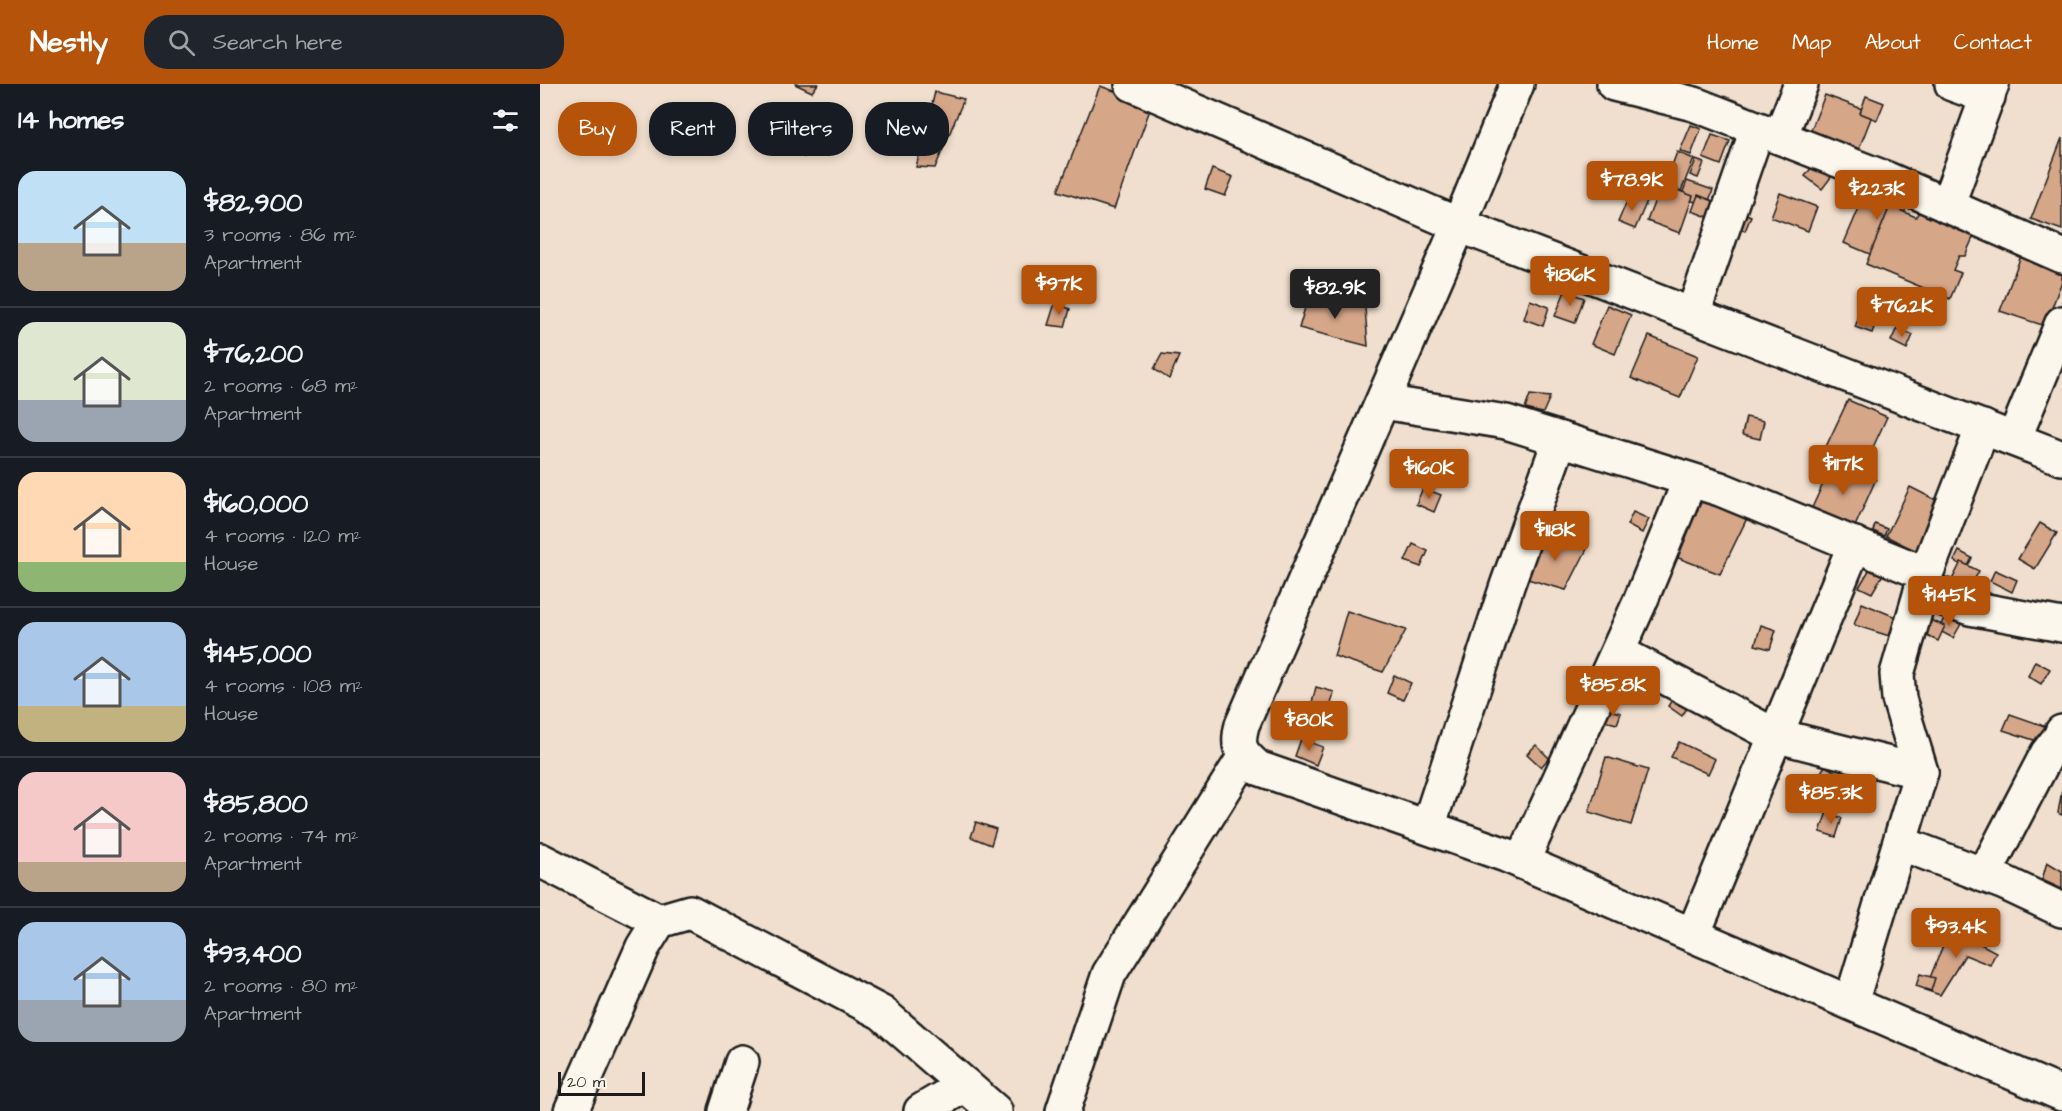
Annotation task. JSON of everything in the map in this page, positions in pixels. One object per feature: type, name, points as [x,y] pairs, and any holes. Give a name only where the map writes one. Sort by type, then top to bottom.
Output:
[{"type":"street","points":[[1132,84],[1459,225],[2062,458]]},
{"type":"street","points":[[1516,84],[1459,225],[1242,725],[1238,740],[1245,756],[1258,768],[1522,862],[2062,1094]]},
{"type":"street","points":[[1614,84],[1698,94],[1768,134],[1947,206],[2062,256]]},
{"type":"street","points":[[1693,314],[1768,134],[1802,84]]},
{"type":"street","points":[[1947,206],[1990,91],[1952,84]]},
{"type":"street","points":[[2014,439],[2062,323]]},
{"type":"street","points":[[1383,402],[1506,422],[1720,489],[1855,544],[1970,608],[2062,625]]},
{"type":"street","points":[[1851,1003],[1921,772],[1899,699],[1897,674],[1924,582],[1983,427]]},
{"type":"street","points":[[1428,827],[1508,583],[1560,439]]},
{"type":"street","points":[[1522,862],[1618,652],[1690,480]]},
{"type":"street","points":[[1692,935],[1855,544]]},
{"type":"street","points":[[1618,652],[1774,735],[1921,772]]},
{"type":"street","points":[[1984,875],[2047,754],[2062,732]]},
{"type":"street","points":[[1063,1111],[1109,974],[1245,756]]},
{"type":"street","points":[[1900,843],[1984,875],[2062,910]]},
{"type":"street","points":[[540,860],[659,921]]},
{"type":"street","points":[[572,1111],[642,947],[659,921],[690,912],[882,1013],[995,1111]]},
{"type":"street","points":[[726,1111],[742,1062]]},
{"type":"street","points":[[921,1111],[965,1085]]},
{"type":"building","points":[[795,84],[818,84],[812,92]]},
{"type":"building","points":[[1100,86],[1152,104],[1114,209],[1058,191]]},
{"type":"building","points":[[935,92],[964,99],[949,135],[949,102],[932,102]]},
{"type":"building","points":[[1825,95],[1873,113],[1857,154],[1809,135]]},
{"type":"building","points":[[1866,96],[1884,103],[1877,120],[1860,113]]},
{"type":"building","points":[[1691,125],[1701,129],[1691,155],[1680,151]]},
{"type":"building","points":[[1712,135],[1730,141],[1721,165],[1703,158]]},
{"type":"building","points":[[2062,138],[2062,230],[2031,219]]},
{"type":"building","points":[[1677,152],[1694,159],[1679,196],[1665,191],[1673,173],[1670,171]]},
{"type":"building","points":[[919,156],[940,156],[935,168],[916,167]]},
{"type":"building","points":[[1696,160],[1704,163],[1698,178],[1690,175]]},
{"type":"building","points":[[1815,163],[1832,176],[1822,189],[1805,176]]},
{"type":"building","points":[[1638,166],[1656,174],[1646,199],[1627,191]]},
{"type":"building","points":[[1212,169],[1233,177],[1225,196],[1205,189]]},
{"type":"building","points":[[1687,181],[1713,190],[1707,206],[1681,197]]},
{"type":"building","points":[[1870,182],[1910,199],[1884,260],[1844,243]]},
{"type":"building","points":[[1661,184],[1693,196],[1680,233],[1647,221]]},
{"type":"building","points":[[1780,193],[1817,207],[1808,231],[1771,217]]},
{"type":"building","points":[[1630,194],[1647,201],[1635,229],[1618,222]]},
{"type":"building","points":[[1698,195],[1751,216],[1745,231],[1692,211]]},
{"type":"building","points":[[1890,206],[1916,217],[1920,210],[1975,233],[1965,256],[1959,256],[1953,270],[1961,273],[1950,299],[1866,264]]},
{"type":"building","points":[[2024,248],[2062,261],[2062,281],[2045,326],[2000,311]]},
{"type":"building","points":[[1565,291],[1584,298],[1575,323],[1555,316]]},
{"type":"building","points":[[1309,294],[1365,308],[1368,346],[1299,328]]},
{"type":"building","points":[[1530,300],[1549,307],[1543,326],[1524,319]]},
{"type":"building","points":[[1055,303],[1070,309],[1065,327],[1048,325]]},
{"type":"building","points":[[1607,305],[1631,315],[1615,354],[1591,344]]},
{"type":"building","points":[[1863,305],[1880,311],[1872,333],[1855,327]]},
{"type":"building","points":[[1897,328],[1913,335],[1907,349],[1891,341]]},
{"type":"building","points":[[1649,336],[1698,356],[1680,398],[1631,378]]},
{"type":"building","points":[[1162,354],[1179,356],[1169,379],[1154,369]]},
{"type":"building","points":[[1530,395],[1550,397],[1543,413],[1525,409]]},
{"type":"building","points":[[1848,400],[1887,417],[1863,469],[1824,451]]},
{"type":"building","points":[[1746,417],[1764,421],[1760,439],[1742,435]]},
{"type":"building","points":[[1834,460],[1876,479],[1853,531],[1810,512]]},
{"type":"building","points":[[1910,487],[1950,507],[1926,556],[1886,536]]},
{"type":"building","points":[[1423,488],[1441,495],[1434,512],[1416,504]]},
{"type":"building","points":[[1705,494],[1749,514],[1720,574],[1676,557]]},
{"type":"building","points":[[1633,512],[1649,519],[1642,533],[1627,525]]},
{"type":"building","points":[[2040,523],[2057,533],[2035,569],[2018,559]]},
{"type":"building","points":[[1875,524],[1887,529],[1884,536],[1873,531]]},
{"type":"building","points":[[1543,531],[1587,549],[1566,590],[1524,578]]},
{"type":"building","points":[[1413,544],[1428,551],[1421,567],[1405,561]]},
{"type":"building","points":[[1959,551],[1972,558],[1967,568],[1954,561]]},
{"type":"building","points":[[1874,562],[1886,569],[1872,593],[1859,587]]},
{"type":"building","points":[[1961,562],[1979,571],[1964,598],[1947,590]]},
{"type":"building","points":[[1995,570],[2017,580],[2012,592],[1990,581]]},
{"type":"building","points":[[1943,576],[1957,581],[1952,597],[1937,591]]},
{"type":"building","points":[[1862,603],[1905,621],[1899,639],[1854,625]]},
{"type":"building","points":[[1347,611],[1406,630],[1383,672],[1334,656]]},
{"type":"building","points":[[1946,615],[1961,624],[1953,638],[1938,630]]},
{"type":"building","points":[[1928,619],[1945,626],[1938,641],[1922,634]]},
{"type":"building","points":[[1761,625],[1776,630],[1770,649],[1755,645]]},
{"type":"building","points":[[2035,661],[2050,669],[2041,684],[2028,676]]},
{"type":"building","points":[[1394,675],[1411,683],[1403,700],[1387,693]]},
{"type":"building","points":[[1316,687],[1334,692],[1330,708],[1312,703]]},
{"type":"building","points":[[1675,695],[1689,705],[1682,716],[1668,706]]},
{"type":"building","points":[[1609,710],[1621,713],[1617,724],[1605,721]]},
{"type":"building","points":[[2010,714],[2053,729],[2049,745],[2003,730]]},
{"type":"building","points":[[1301,739],[1323,747],[1316,765],[1295,756]]},
{"type":"building","points":[[1679,742],[1715,759],[1708,774],[1671,757]]},
{"type":"building","points":[[1536,745],[1549,758],[1541,767],[1527,754]]},
{"type":"building","points":[[1606,757],[1648,770],[1631,825],[1589,812]]},
{"type":"building","points":[[1825,766],[1836,772],[1831,781],[1819,775]]},
{"type":"building","points":[[2062,790],[2062,815],[2058,813]]},
{"type":"building","points":[[1827,812],[1842,818],[1836,837],[1820,832]]},
{"type":"building","points":[[976,822],[996,829],[991,845],[971,837]]},
{"type":"building","points":[[2047,862],[2062,871],[2062,889],[2042,880]]},
{"type":"building","points":[[1950,928],[1996,952],[1990,965],[1965,955],[1940,995],[1925,990]]},
{"type":"building","points":[[1920,974],[1935,978],[1931,991],[1916,986]]}]
